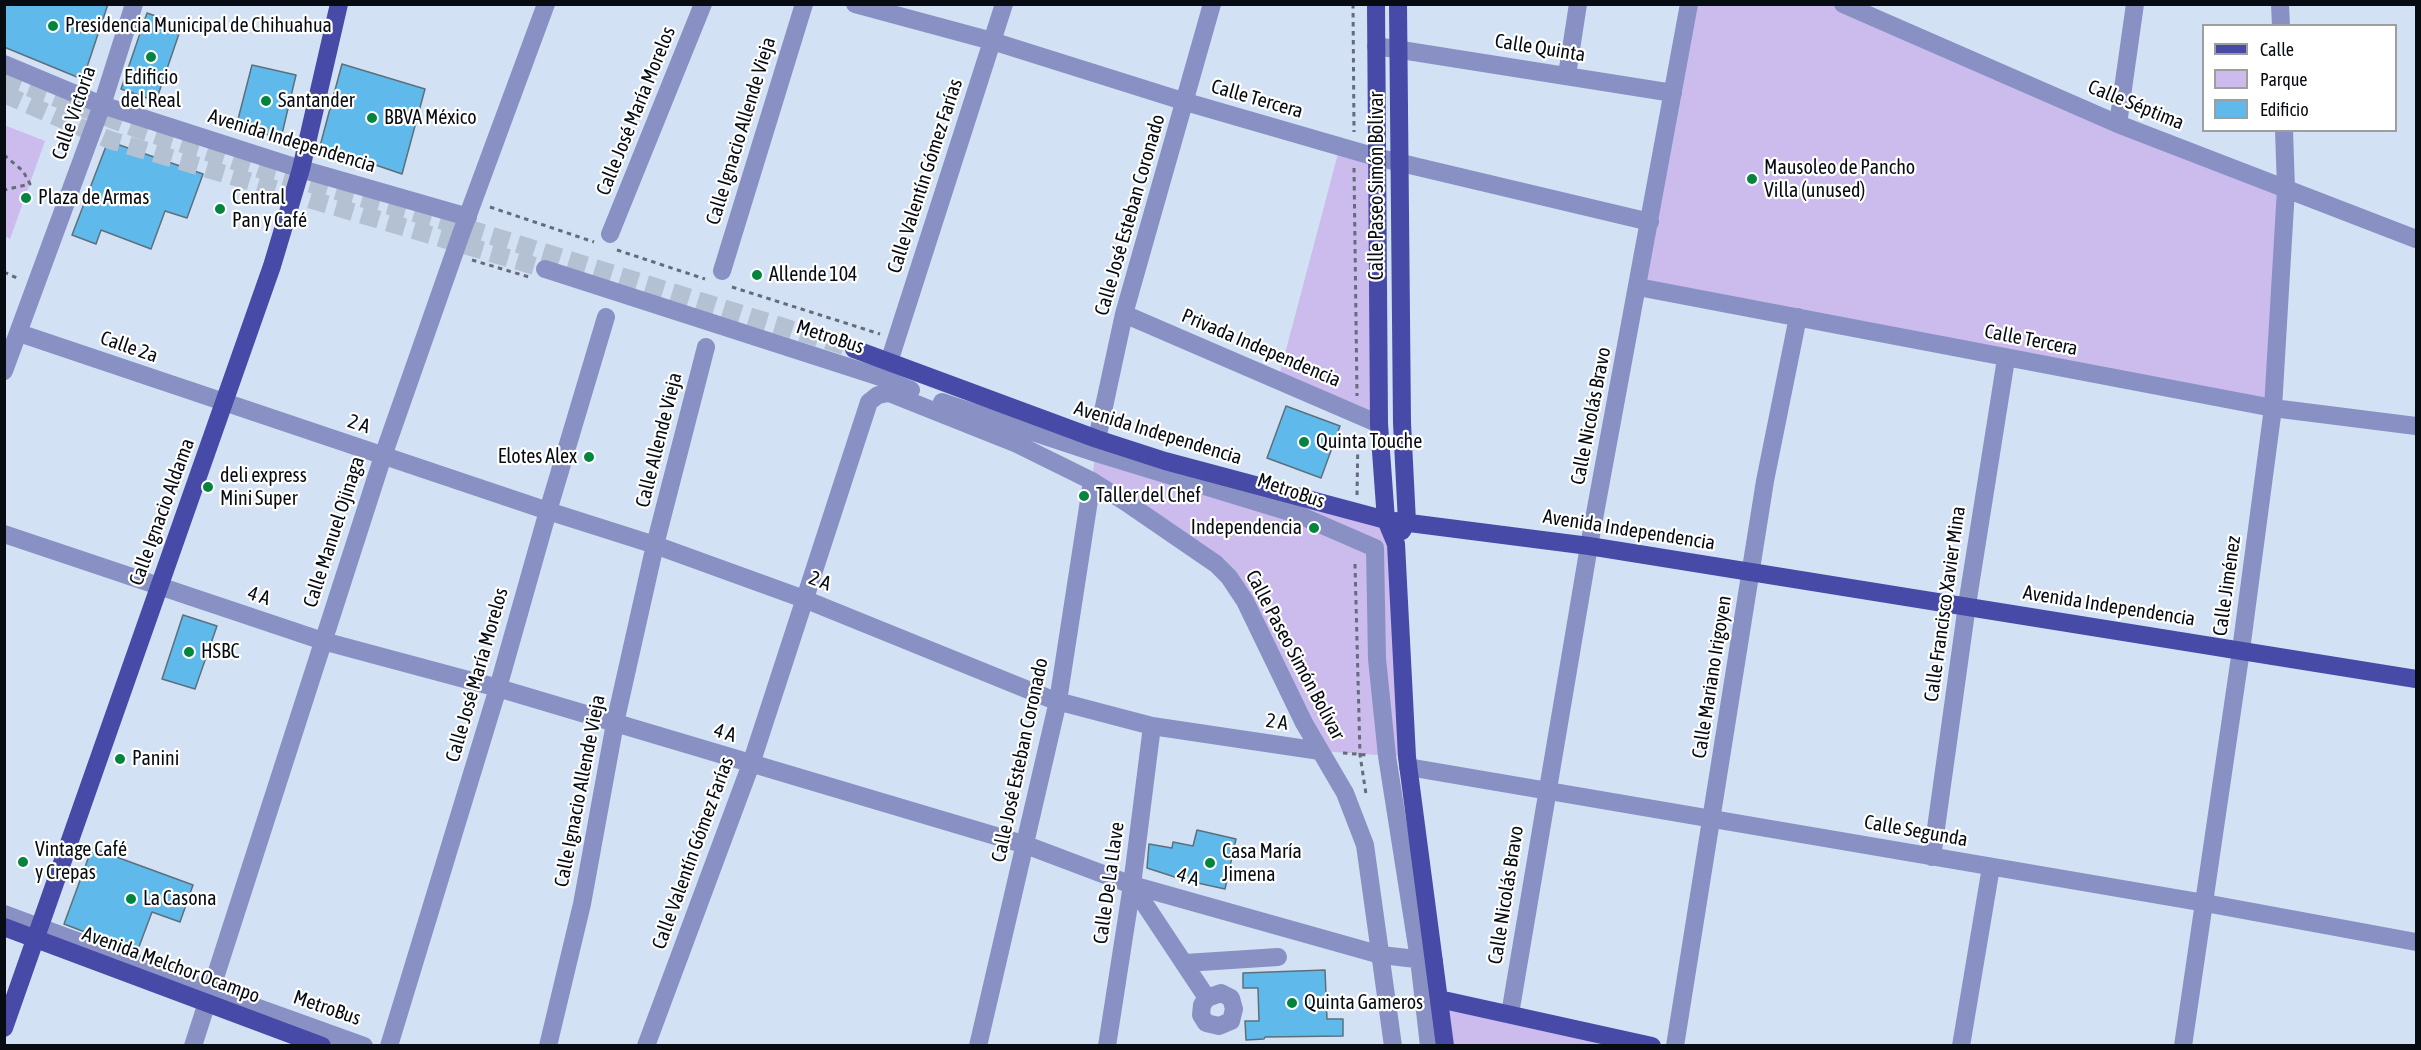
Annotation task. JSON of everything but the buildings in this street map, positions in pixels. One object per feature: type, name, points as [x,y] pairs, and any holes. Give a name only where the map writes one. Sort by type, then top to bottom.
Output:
[{"type":"main road","name":"Calle Ignacio Aldama","points":[[4,1028],[159,586],[212,422],[225,403],[273,266],[301,169],[339,4]]},
{"type":"main road","name":"Calle Paseo Simón Bolívar","points":[[1376,4],[1379,424],[1386,520],[1396,543],[1408,767],[1427,960],[1439,999],[1445,1046]]},
{"type":"main road","name":"Calle Paseo Simón Bolívar","points":[[1398,4],[1402,423],[1407,522]]},
{"type":"main road","name":"Avenida Independencia","points":[[854,349],[1097,439],[1176,465],[1386,520],[1589,546],[2416,679]]},
{"type":"main road","points":[[1396,543],[1407,522]]},
{"type":"main road","name":"Avenida Melchor Ocampo","points":[[4,927],[38,933],[210,997],[322,1046]]},
{"type":"main road","points":[[1439,999],[1652,1046]]},
{"type":"street","name":"Calle Victoria","points":[[4,371],[102,105],[134,4]]},
{"type":"street","name":"Calle Manuel Ojinaga","points":[[193,1046],[382,456],[546,4]]},
{"type":"street","name":"Calle José María Morelos","points":[[607,242],[703,4]]},
{"type":"street","name":"Calle Ignacio Allende Vieja","points":[[720,279],[804,4]]},
{"type":"street","name":"Calle Tercera","points":[[855,4],[992,41],[1185,102],[1354,151],[1650,222]]},
{"type":"street","name":"Calle Valentín Gómez Farías","points":[[889,362],[1004,4]]},
{"type":"street","name":"Calle José Esteban Coronado","points":[[1097,439],[1124,314],[1212,4]]},
{"type":"street","points":[[1567,75],[1578,4]]},
{"type":"street","name":"Calle Nicolás Bravo","points":[[1510,1014],[1589,546],[1689,4]]},
{"type":"street","name":"Calle Séptima","points":[[1843,4],[1877,11],[2118,124],[2416,239]]},
{"type":"street","points":[[2118,124],[2135,4]]},
{"type":"street","points":[[2280,4],[2281,24]]},
{"type":"street","name":"Calle Quinta","points":[[1376,46],[1673,93]]},
{"type":"street","name":"Avenida Independencia","points":[[4,64],[102,105],[301,169],[470,209]]},
{"type":"street","name":"Calle Jiménez","points":[[2183,1046],[2241,650],[2273,408],[2286,189],[2284,132]]},
{"type":"street","name":"MetroBus","points":[[545,268],[883,378],[944,404],[1299,515],[1375,548],[1377,659],[1387,756],[1427,960],[1429,1046]]},
{"type":"street","name":"Calle Tercera","points":[[1638,287],[2006,359],[2273,408],[2416,426]]},
{"type":"street","name":"Privada Independencia","points":[[1124,314],[1379,424]]},
{"type":"street","name":"Calle José María Morelos","points":[[389,1046],[498,688],[606,317]]},
{"type":"street","name":"Calle Mariano Irigoyen","points":[[1675,1046],[1713,819],[1765,481],[1798,317]]},
{"type":"street","name":"Calle 2a","points":[[19,333],[88,360],[225,403]]},
{"type":"street","name":"Calle Allende Vieja","points":[[656,545],[706,347]]},
{"type":"street","name":"Calle Francisco Xavier Mina","points":[[1932,857],[1967,605],[2006,359]]},
{"type":"street","name":"Calle Paseo Simón Bolívar","points":[[869,402],[878,395],[889,393],[1017,444],[1092,481],[1185,542],[1216,564],[1228,577],[1245,601],[1293,702],[1346,793],[1365,845],[1393,1046]]},
{"type":"street","name":"Calle Valentín Gómez Farías","points":[[646,1046],[751,764],[869,402]]},
{"type":"street","name":"2 A","points":[[225,403],[656,545],[804,599],[1058,701],[1152,726],[1320,751]]},
{"type":"street","name":"Calle José Esteban Coronado","points":[[978,1046],[1058,701],[1092,481]]},
{"type":"street","name":"4 A","points":[[4,534],[323,641],[498,688],[1026,845],[1132,885],[1381,955],[1427,960]]},
{"type":"street","name":"Calle Ignacio Allende Vieja","points":[[548,1046],[582,904],[615,723],[656,545]]},
{"type":"street","name":"Calle De La Llave","points":[[1107,1046],[1132,885],[1152,726]]},
{"type":"street","name":"Calle Segunda","points":[[1408,767],[2205,903],[2416,942]]},
{"type":"street","points":[[1961,1046],[1992,867]]},
{"type":"street","points":[[1132,885],[1207,999]]},
{"type":"street","points":[[4,914],[38,933]]},
{"type":"street","points":[[1185,963],[1278,957]]},
{"type":"street","name":"MetroBus","points":[[210,997],[364,1046]]},
{"type":"path","points":[[1353,4],[1357,513]]},
{"type":"path","points":[[4,137],[5,155],[23,171],[30,184],[4,190]]},
{"type":"path","points":[[470,209],[607,242],[896,339]]},
{"type":"path","points":[[1320,751],[1387,756]]},
{"type":"green space","points":[[1690,5],[1849,5],[2286,189],[2273,408],[1638,287]]},
{"type":"green space","points":[[4,125],[45,141],[10,239],[5,236]]},
{"type":"green space","points":[[1340,146],[1376,157],[1379,424],[1278,380]]},
{"type":"green space","points":[[1097,439],[1386,520],[1407,757],[1320,751],[1231,580],[1092,481]]},
{"type":"green space","points":[[1439,999],[1652,1045],[1445,1045]]},
{"type":"tunnel","points":[[4,78],[140,130],[265,171],[454,224],[854,349]]},
{"type":"tunnel","points":[[4,94],[110,140],[545,269]]},
{"type":"place","name":"Presidencia Municipal de Chihuahua","points":[[53,26]]},
{"type":"place","name":"Edificio del Real","points":[[151,57]]},
{"type":"place","name":"Santander","points":[[266,101]]},
{"type":"place","name":"BBVA México","points":[[372,118]]},
{"type":"place","name":"Mausoleo de Pancho Villa (unused)","points":[[1752,179]]},
{"type":"place","name":"Plaza de Armas","points":[[26,198]]},
{"type":"place","name":"Central Pan y Café","points":[[220,209]]},
{"type":"place","name":"Allende 104","points":[[757,275]]},
{"type":"place","name":"Quinta Touche","points":[[1304,442]]},
{"type":"place","name":"Elotes Alex","points":[[589,457]]},
{"type":"place","name":"deli express Mini Super","points":[[208,487]]},
{"type":"place","name":"Taller del Chef","points":[[1084,496]]},
{"type":"place","name":"Independencia","points":[[1314,528]]},
{"type":"place","name":"HSBC","points":[[189,652]]},
{"type":"place","name":"Panini","points":[[120,759]]},
{"type":"place","name":"Vintage Café y Crepas","points":[[23,862]]},
{"type":"place","name":"Casa María Jimena","points":[[1210,863]]},
{"type":"place","name":"La Casona","points":[[131,899]]},
{"type":"place","name":"Quinta Gameros","points":[[1292,1003]]}]
